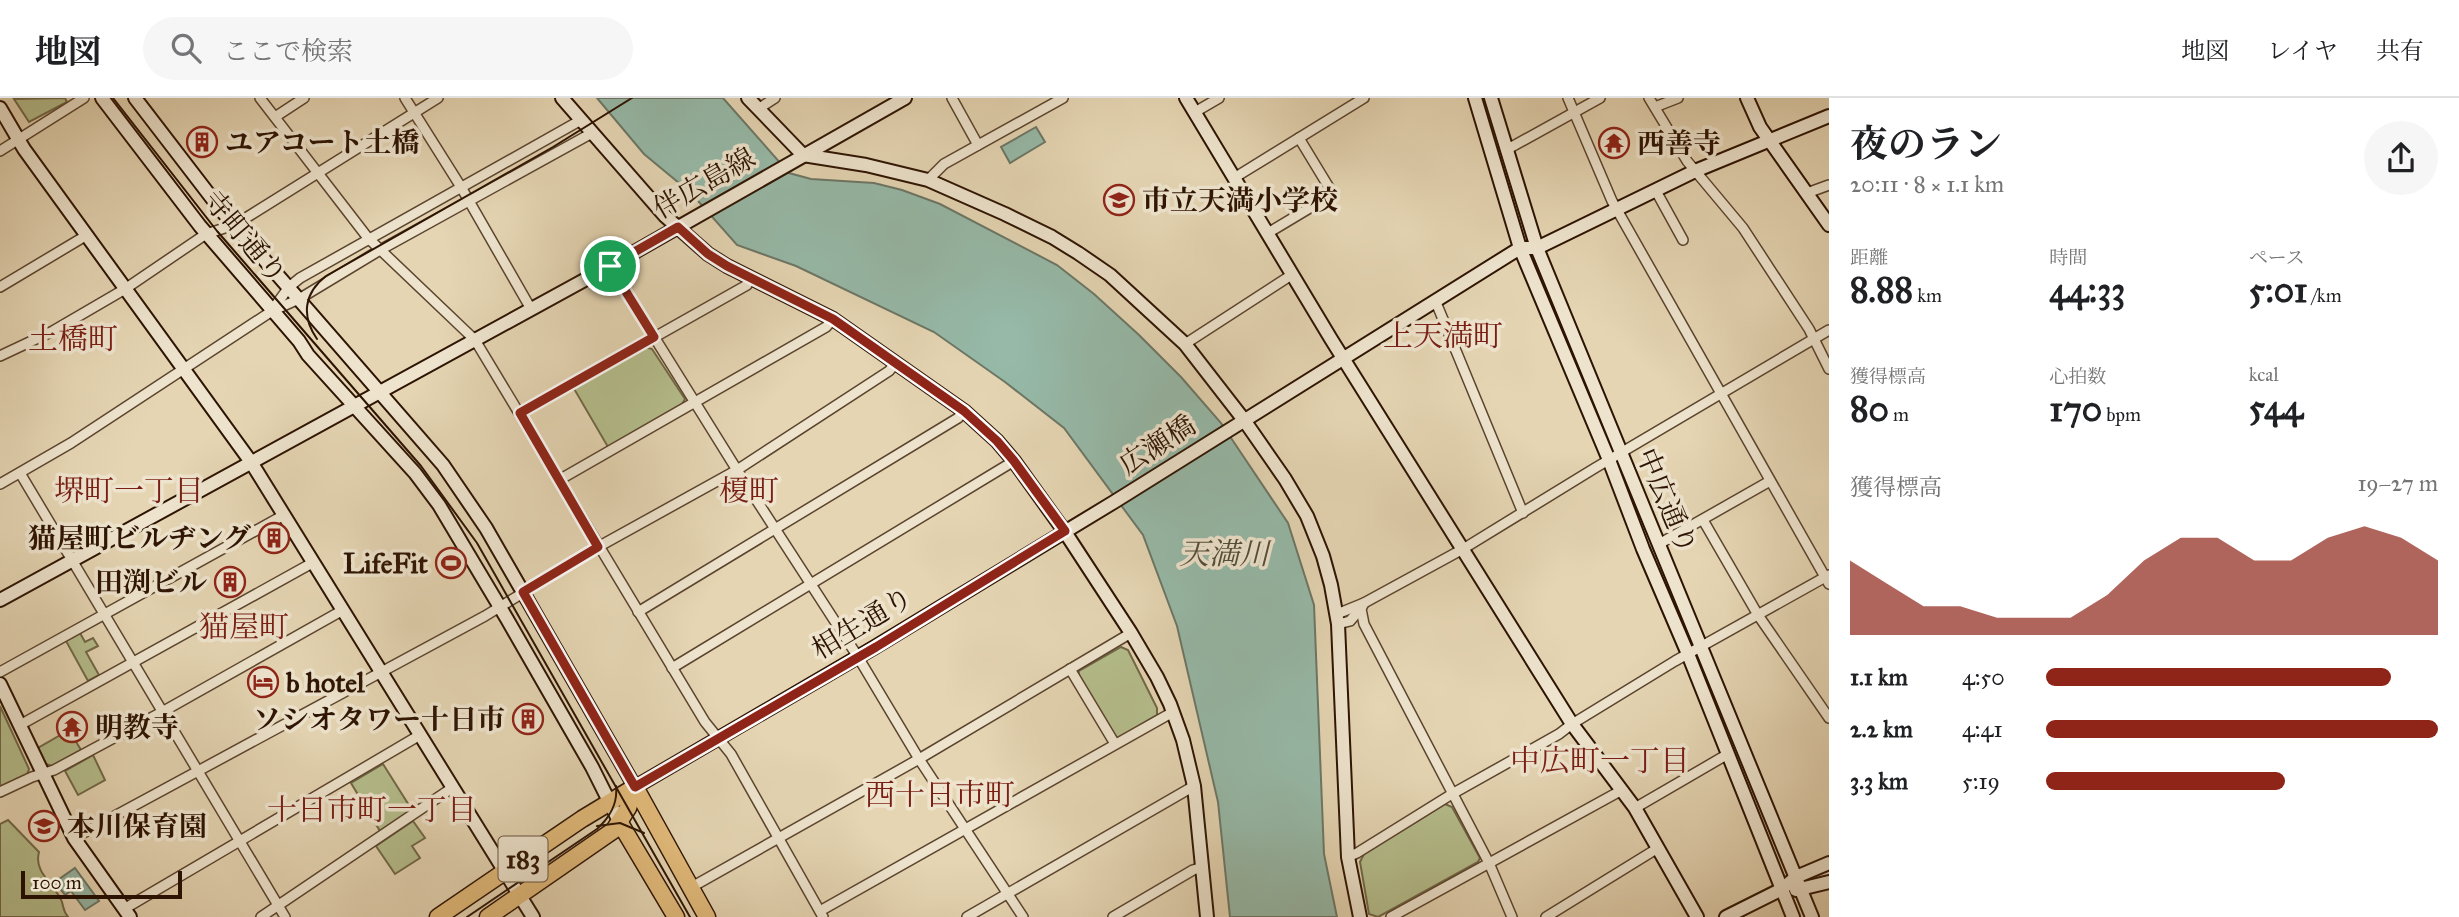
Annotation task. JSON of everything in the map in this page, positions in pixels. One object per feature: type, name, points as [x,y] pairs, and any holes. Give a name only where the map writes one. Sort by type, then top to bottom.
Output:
[{"type":"highway","name":"相生通り","points":[[438,917],[635,787]]},
{"type":"highway","points":[[635,787],[621,823],[676,917]]},
{"type":"highway","points":[[635,787],[707,917]]},
{"type":"highway","name":"183","points":[[488,917],[621,823]]},
{"type":"street","points":[[0,151],[84,98]]},
{"type":"street","name":"寺町通り","points":[[102,98],[206,234],[354,405]]},
{"type":"street","name":"寺町通り","points":[[135,98],[234,225],[379,391]]},
{"type":"street","points":[[260,98],[368,238],[475,340],[705,722],[731,754],[822,914],[965,829],[1173,712]]},
{"type":"street","points":[[275,117],[304,98]]},
{"type":"street","points":[[405,98],[470,202],[531,309]]},
{"type":"street","points":[[0,356],[54,331],[125,289],[206,234],[234,225],[438,98]]},
{"type":"street","points":[[562,98],[665,216],[708,254],[833,319],[964,411],[997,441],[1014,461],[1065,531],[1131,633],[1157,677],[1173,712],[1194,786],[1207,917]]},
{"type":"street","points":[[748,98],[803,155],[866,165],[928,180],[1017,219],[1078,253],[1110,275],[1185,344],[1244,420],[1307,516],[1342,619],[1348,857],[1360,917]]},
{"type":"street","points":[[758,109],[775,98]]},
{"type":"street","name":"伴広島線","points":[[0,600],[610,266],[905,98]]},
{"type":"street","points":[[952,98],[978,145]]},
{"type":"street","points":[[928,180],[944,164],[1063,98]]},
{"type":"street","points":[[1186,98],[1344,359],[1572,724],[1634,808],[1697,917]]},
{"type":"street","points":[[1195,112],[1219,98]]},
{"type":"street","points":[[1234,178],[1364,98]]},
{"type":"street","points":[[1475,98],[1520,248],[1615,456],[1643,549],[1793,917]]},
{"type":"street","name":"中広通り","points":[[1491,98],[1538,248],[1615,456],[1659,544],[1812,917]]},
{"type":"street","points":[[1348,857],[1559,734],[1688,654],[1828,579],[1617,210],[1568,98]]},
{"type":"street","points":[[1506,150],[1600,98]]},
{"type":"street","points":[[1649,98],[1687,161],[1743,228],[1809,329],[1829,369]]},
{"type":"street","points":[[1655,107],[1678,98]]},
{"type":"street","points":[[1746,98],[1770,141],[1829,225]]},
{"type":"street","points":[[0,107],[18,139],[251,462],[533,917]]},
{"type":"street","points":[[1520,248],[1538,248],[1695,172],[1829,117]]},
{"type":"street","points":[[272,311],[289,287],[300,278],[581,120]]},
{"type":"street","points":[[0,484],[71,443],[272,311],[299,299],[380,250],[592,133]]},
{"type":"street","points":[[1268,233],[1332,194],[1299,138]]},
{"type":"street","points":[[1807,193],[1829,185]]},
{"type":"street","points":[[1656,191],[1683,240]]},
{"type":"street","points":[[0,287],[87,235]]},
{"type":"street","name":"広瀬橋","points":[[1114,502],[1520,248]]},
{"type":"street","points":[[610,266],[858,657],[919,759],[1023,917]]},
{"type":"street","points":[[1185,344],[1293,274]]},
{"type":"street","points":[[520,413],[747,285],[751,277]]},
{"type":"street","points":[[1435,300],[1523,513]]},
{"type":"street","points":[[559,480],[826,327],[833,319]]},
{"type":"street","points":[[1342,619],[1364,603],[1463,549],[1829,330]]},
{"type":"street","points":[[74,838],[500,607],[598,547],[737,470],[889,371],[896,363]]},
{"type":"street","points":[[379,391],[443,465],[474,508],[635,787]]},
{"type":"street","points":[[354,405],[415,473],[439,505],[500,607],[621,823]]},
{"type":"street","points":[[638,612],[958,418],[964,411]]},
{"type":"street","points":[[672,668],[1014,461]]},
{"type":"street","points":[[20,473],[285,917]]},
{"type":"street","points":[[1659,544],[1770,481]]},
{"type":"street","name":"相生通り","points":[[635,787],[858,657],[1114,502]]},
{"type":"street","points":[[0,672],[284,515]]},
{"type":"street","points":[[1703,520],[1758,615],[1829,718]]},
{"type":"street","points":[[20,725],[314,562]]},
{"type":"street","points":[[1342,619],[1364,603]]},
{"type":"street","points":[[1364,603],[1361,609],[1364,624],[1489,863],[1513,917]]},
{"type":"street","points":[[0,792],[54,770],[343,610]]},
{"type":"street","points":[[1342,619],[1364,624]]},
{"type":"street","points":[[690,888],[919,759],[1131,633]]},
{"type":"street","points":[[1070,670],[1115,744]]},
{"type":"street","points":[[0,684],[74,838],[127,913],[240,841],[420,735]]},
{"type":"street","points":[[1634,808],[1728,754]]},
{"type":"street","points":[[967,917],[1194,786]]},
{"type":"street","points":[[261,917],[452,788]]},
{"type":"street","points":[[1391,917],[1622,790]]},
{"type":"street","points":[[1546,917],[1658,848]]},
{"type":"street","points":[[1726,917],[1782,889],[1796,877],[1829,863]]},
{"type":"street","points":[[1113,917],[1193,870],[1203,867]]},
{"type":"street","points":[[1782,889],[1801,890],[1829,882]]},
{"type":"shaded area","points":[[65,98],[67,102],[29,122],[14,99]]},
{"type":"shaded area","points":[[645,347],[652,349],[685,399],[682,404],[608,447],[573,387]]},
{"type":"shaded area","points":[[80,633],[85,642],[93,638],[98,646],[86,652],[99,675],[88,681],[66,641]]},
{"type":"shaded area","points":[[1121,647],[1128,650],[1157,708],[1157,715],[1118,738],[1114,737],[1078,677],[1079,671]]},
{"type":"shaded area","points":[[0,706],[29,769],[27,775],[0,788]]},
{"type":"shaded area","points":[[69,730],[81,750],[52,766],[46,764],[38,748]]},
{"type":"shaded area","points":[[93,755],[105,780],[78,795],[65,771]]},
{"type":"shaded area","points":[[383,764],[412,810],[380,831],[351,783]]},
{"type":"shaded area","points":[[1445,804],[1452,807],[1480,858],[1478,862],[1378,917],[1369,914],[1360,862],[1364,854]]},
{"type":"shaded area","points":[[8,820],[39,852],[42,873],[59,896],[68,917],[0,917],[0,824]]},
{"type":"shaded area","points":[[413,821],[425,838],[412,846],[420,858],[395,874],[376,846]]},
{"type":"water","name":"天満川","points":[[597,98],[723,98],[789,173],[811,179],[874,183],[902,190],[940,204],[1057,265],[1094,294],[1181,377],[1221,423],[1288,523],[1314,605],[1324,854],[1337,917],[1230,917],[1218,802],[1177,626],[1143,535],[1064,428],[934,332],[796,266],[737,245],[691,193],[644,154]]},
{"type":"water","points":[[1036,127],[1045,142],[1010,163],[1001,147]]},
{"type":"water","points":[[75,868],[99,901],[85,910],[71,891],[65,895],[55,882]]},
{"type":"tram line","points":[[113,98],[217,231],[421,466],[477,543],[690,917]]},
{"type":"tram line","points":[[317,339],[309,322],[307,305],[313,290],[326,276],[553,147],[632,98]]},
{"type":"tram line","points":[[467,917],[597,829],[612,810],[616,799],[616,786]]},
{"type":"tram line","points":[[597,826],[620,823],[644,833]]},
{"type":"place","name":"ユアコート土橋","points":[[202,142]]},
{"type":"place","name":"西善寺","points":[[1614,143]]},
{"type":"place","name":"市立天満小学校","points":[[1119,200]]},
{"type":"place","name":"猫屋町ビルヂング","points":[[274,538]]},
{"type":"place","name":"LifeFit","points":[[451,563]]},
{"type":"place","name":"田渕ビル","points":[[230,582]]},
{"type":"place","name":"b hotel","points":[[263,682]]},
{"type":"place","name":"ソシオタワー十日市","points":[[528,719]]},
{"type":"place","name":"明教寺","points":[[72,727]]},
{"type":"place","name":"本川保育園","points":[[44,826]]},
{"type":"district","name":"上天満町","points":[[1443,336]]},
{"type":"district","name":"土橋町","points":[[73,339]]},
{"type":"district","name":"堺町一丁目","points":[[129,491]]},
{"type":"district","name":"榎町","points":[[749,491]]},
{"type":"district","name":"猫屋町","points":[[244,627]]},
{"type":"district","name":"中広町一丁目","points":[[1600,761]]},
{"type":"district","name":"西十日市町","points":[[940,795]]},
{"type":"district","name":"十日市町一丁目","points":[[372,810]]},
{"type":"route","points":[[678,227],[708,254],[727,266],[833,319],[964,411],[997,441],[1014,461],[1065,531],[876,647],[635,787],[523,592],[598,547],[520,413],[654,337],[610,266],[678,227]]}]
